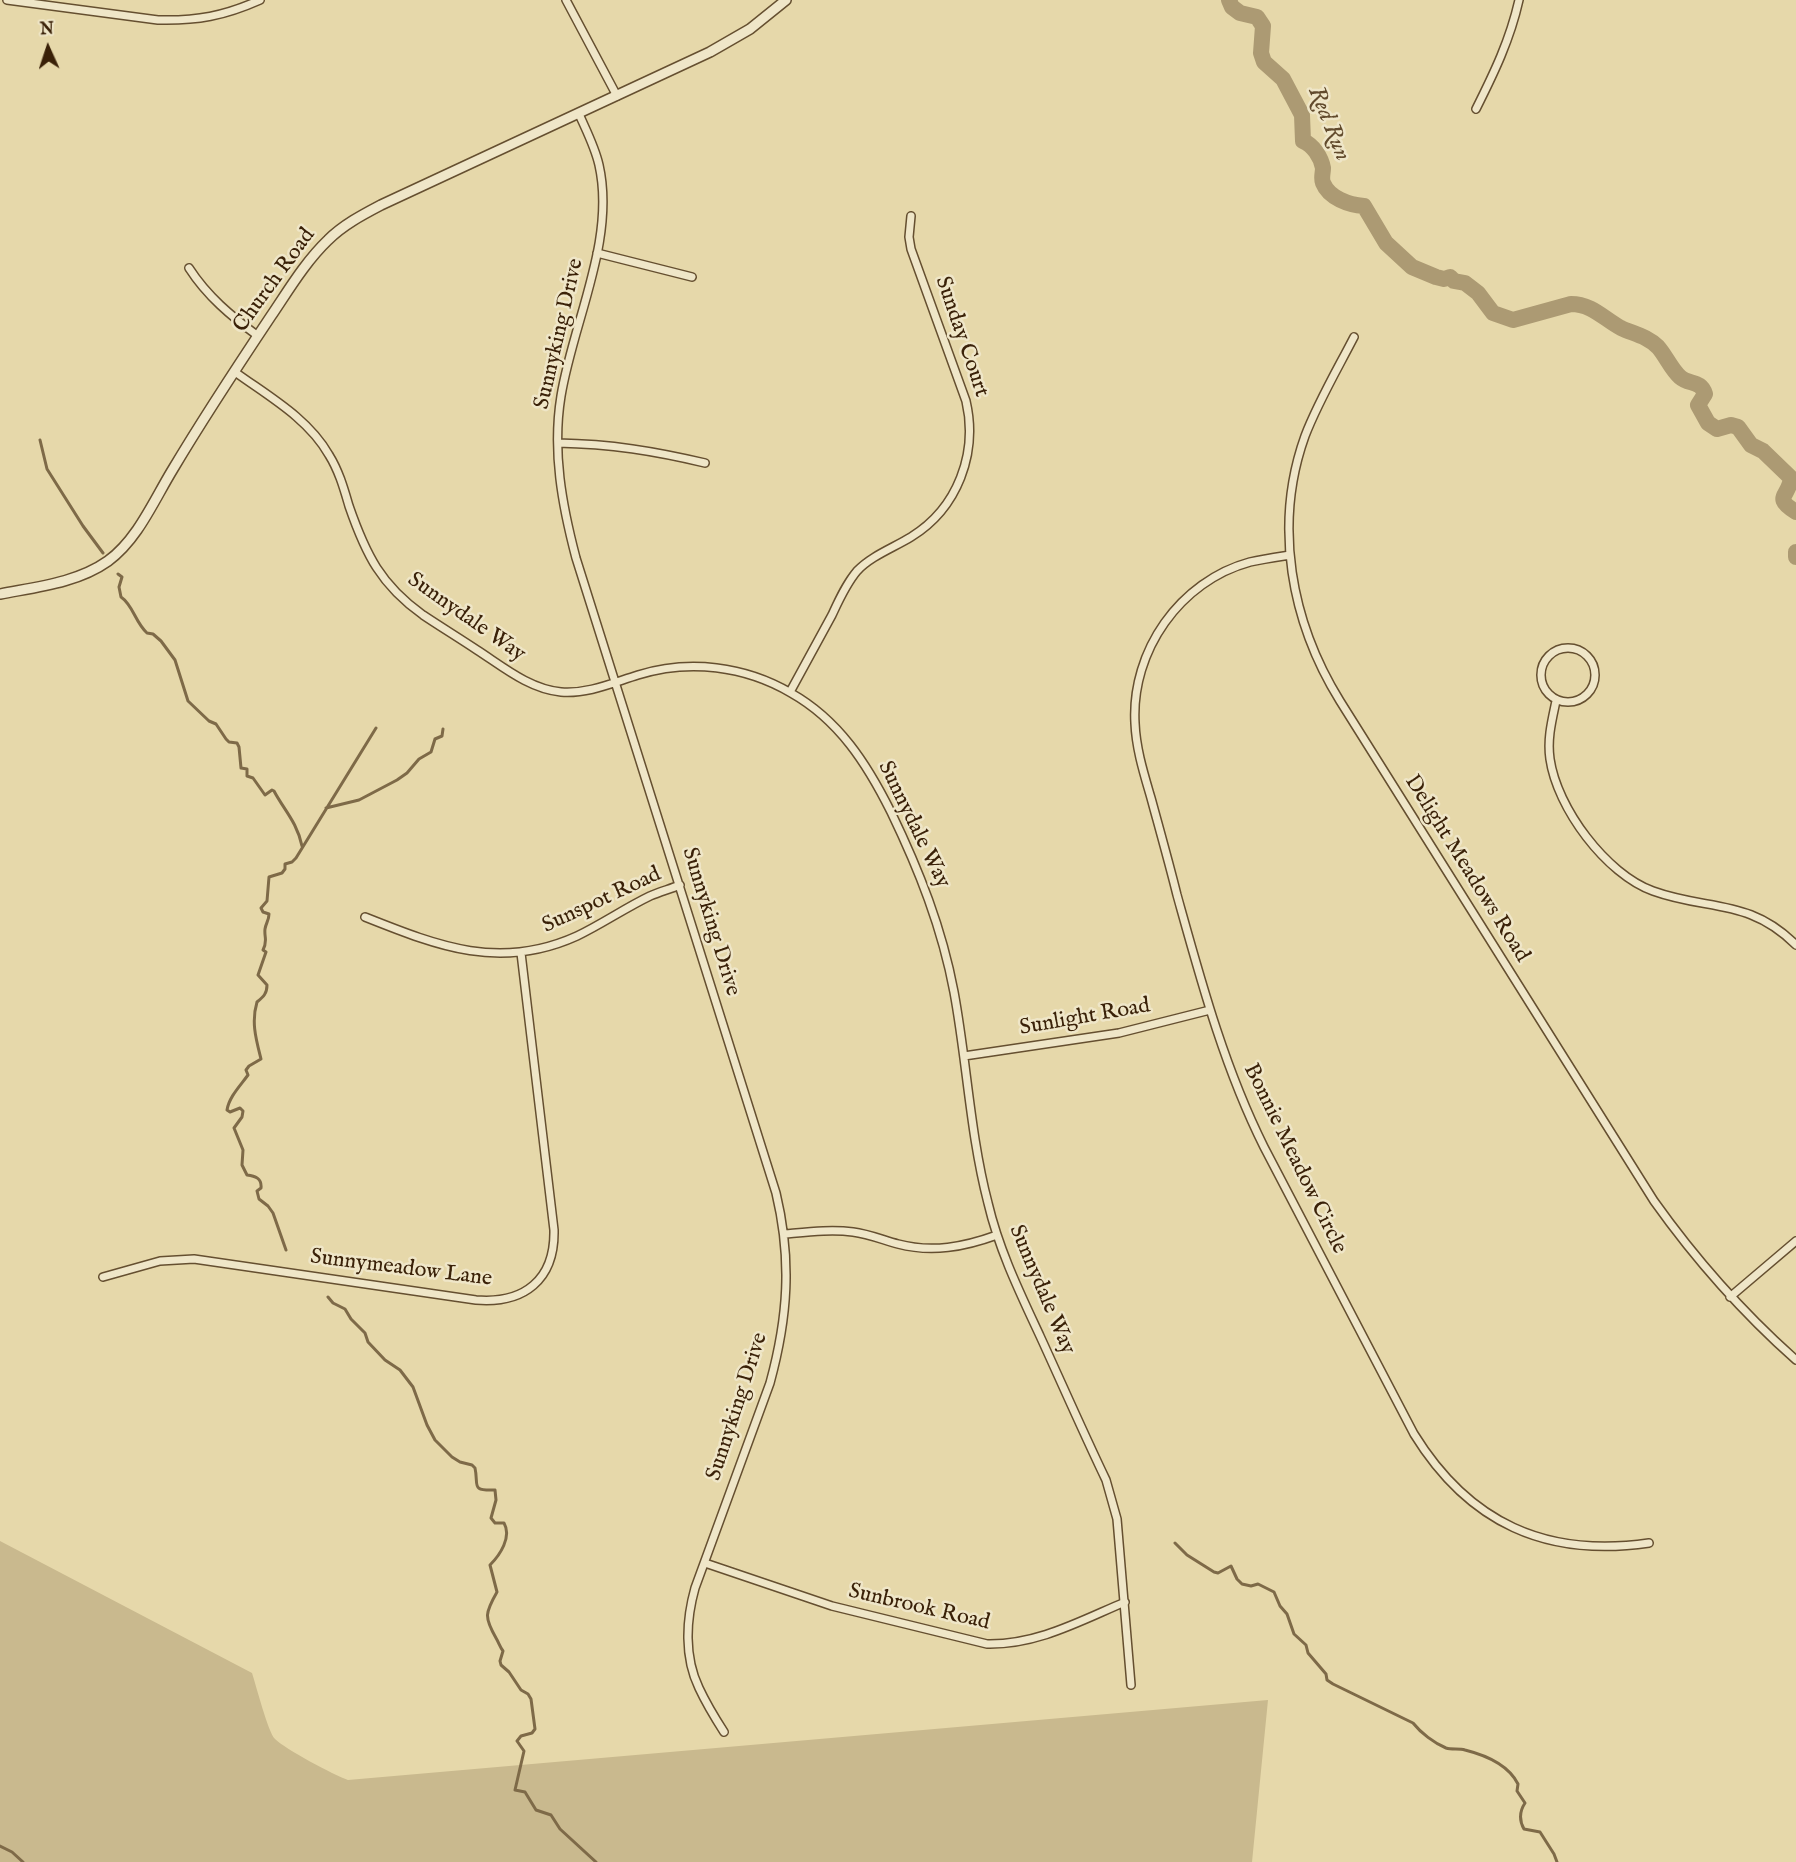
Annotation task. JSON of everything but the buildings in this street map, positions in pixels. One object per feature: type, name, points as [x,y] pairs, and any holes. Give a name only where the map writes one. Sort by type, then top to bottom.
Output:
[{"type":"street","points":[[7,0],[62,4],[158,20],[220,16],[260,0]]},
{"type":"street","points":[[566,0],[617,96]]},
{"type":"street","name":"Church Road","points":[[0,594],[77,577],[101,565],[121,550],[140,524],[192,437],[258,336],[320,248],[349,223],[732,40],[760,22],[786,0]]},
{"type":"street","points":[[1476,109],[1509,40],[1519,0]]},
{"type":"street","name":"Sunnyking Drive","points":[[579,114],[596,154],[602,184],[603,217],[597,253],[564,381],[559,413],[560,484],[566,521],[776,1193],[785,1234],[786,1293],[778,1353],[770,1383],[691,1603],[688,1642],[694,1676],[723,1732]]},
{"type":"street","name":"Sunday Court","points":[[790,692],[850,580],[866,563],[913,536],[940,513],[959,483],[967,457],[969,422],[966,401],[910,249],[911,216]]},
{"type":"street","points":[[597,253],[692,277]]},
{"type":"street","points":[[189,268],[215,302],[258,336]]},
{"type":"street","name":"Delight Meadows Road","points":[[1354,338],[1315,413],[1298,458],[1291,506],[1290,555],[1297,603],[1317,659],[1331,687],[1642,1184],[1680,1238],[1730,1297],[1796,1360]]},
{"type":"street","name":"Sunnydale Way","points":[[235,372],[299,418],[321,442],[337,469],[361,540],[370,559],[389,587],[435,622],[535,685],[550,690],[571,692],[595,689],[651,671],[669,668],[710,667],[751,675],[790,692],[820,712],[847,740],[871,774],[918,868],[937,924],[953,989],[987,1201],[997,1235],[1010,1272],[1113,1499],[1117,1519],[1131,1685]]},
{"type":"street","points":[[558,443],[638,448],[705,463]]},
{"type":"street","name":"Bonnie Meadow Circle","points":[[1290,555],[1249,562],[1233,568],[1191,594],[1173,612],[1155,636],[1137,685],[1135,725],[1140,756],[1222,1048],[1248,1114],[1358,1328],[1414,1434],[1432,1463],[1482,1509],[1524,1532],[1549,1540],[1582,1546],[1649,1543]]},
{"type":"street","points":[[1559,649],[1577,650],[1592,661],[1595,669],[1592,689],[1585,697],[1577,701],[1567,703],[1556,701],[1543,689],[1540,681],[1542,665],[1547,657],[1559,649]]},
{"type":"street","points":[[1556,701],[1549,744],[1556,786],[1586,836],[1614,868],[1629,880],[1655,892],[1742,911],[1773,926],[1796,945]]},
{"type":"street","name":"Sunspot Road","points":[[365,917],[441,946],[478,952],[521,952],[550,946],[575,937],[650,896],[680,885]]},
{"type":"street","name":"Sunnymeadow Lane","points":[[103,1277],[160,1261],[194,1259],[476,1300],[510,1299],[528,1289],[543,1275],[549,1265],[554,1243],[554,1230],[521,952]]},
{"type":"street","name":"Sunlight Road","points":[[964,1056],[1119,1033],[1210,1010]]},
{"type":"street","points":[[785,1234],[854,1232],[900,1245],[938,1248],[973,1244],[997,1235]]},
{"type":"street","points":[[1730,1297],[1796,1241]]},
{"type":"street","name":"Sunbrook Road","points":[[705,1563],[832,1606],[987,1644],[1005,1644],[1039,1638],[1125,1602]]},
{"type":"shaded area","points":[[0,1541],[252,1673],[275,1739],[310,1761],[348,1780],[1268,1700],[1252,1862],[0,1862]]},
{"type":"waterway","name":"Red Run","points":[[1229,0],[1232,7],[1240,13],[1257,17],[1263,26],[1261,53],[1264,62],[1283,79],[1302,115],[1303,141],[1316,152],[1323,168],[1322,181],[1330,193],[1340,200],[1364,206],[1386,243],[1412,267],[1436,277],[1444,279],[1450,277],[1454,281],[1465,283],[1478,293],[1493,313],[1513,320],[1571,304],[1585,306],[1621,328],[1649,340],[1658,347],[1680,377],[1701,387],[1705,394],[1698,405],[1708,423],[1717,429],[1731,425],[1738,427],[1751,445],[1763,451],[1791,478],[1783,500],[1796,512]]},
{"type":"waterway","points":[[40,440],[47,469],[103,553]]},
{"type":"waterway","name":"Red Run","points":[[1796,552],[1796,557]]},
{"type":"waterway","points":[[118,574],[122,577],[119,587],[121,597],[128,604],[143,629],[161,641],[175,660],[188,701],[209,721],[216,724],[229,742],[237,743],[241,768],[247,769],[247,776],[253,778],[265,795],[274,791],[294,823],[302,846]]},
{"type":"waterway","points":[[286,1250],[273,1213],[259,1199],[257,1191],[261,1188],[259,1180],[247,1175],[242,1165],[243,1150],[234,1128],[242,1117],[243,1111],[240,1108],[230,1112],[227,1110],[232,1096],[248,1075],[246,1070],[261,1059],[254,1017],[257,1002],[267,988],[258,975],[266,952],[263,950],[266,942],[265,929],[269,918],[269,914],[263,912],[261,908],[267,901],[269,877],[282,873],[285,864],[296,858],[376,728]]},
{"type":"waterway","points":[[326,808],[359,800],[397,780],[407,773],[419,759],[431,752],[435,739],[442,736],[443,729]]},
{"type":"waterway","points":[[328,1297],[333,1303],[345,1309],[365,1333],[368,1342],[385,1360],[400,1370],[413,1387],[435,1440],[452,1457],[475,1468],[476,1483],[479,1488],[495,1490],[496,1500],[491,1518],[495,1523],[504,1523],[507,1534],[501,1551],[490,1565],[497,1592],[487,1615],[492,1631],[503,1651],[501,1665],[531,1699],[535,1729],[532,1733],[521,1736],[517,1741],[524,1751],[515,1790],[525,1792],[536,1810],[551,1815],[560,1829],[596,1862]]},
{"type":"waterway","points":[[1175,1543],[1187,1555],[1214,1572],[1218,1573],[1231,1566],[1242,1584],[1251,1586],[1258,1584],[1274,1592],[1280,1606],[1287,1614],[1294,1634],[1306,1645],[1308,1653],[1326,1674],[1327,1680],[1413,1723],[1441,1746],[1473,1752],[1488,1758],[1508,1771],[1518,1784],[1517,1791],[1525,1803],[1520,1816],[1524,1829],[1540,1832],[1557,1862]]},
{"type":"waterway","points":[[0,1846],[12,1852],[23,1862]]}]
